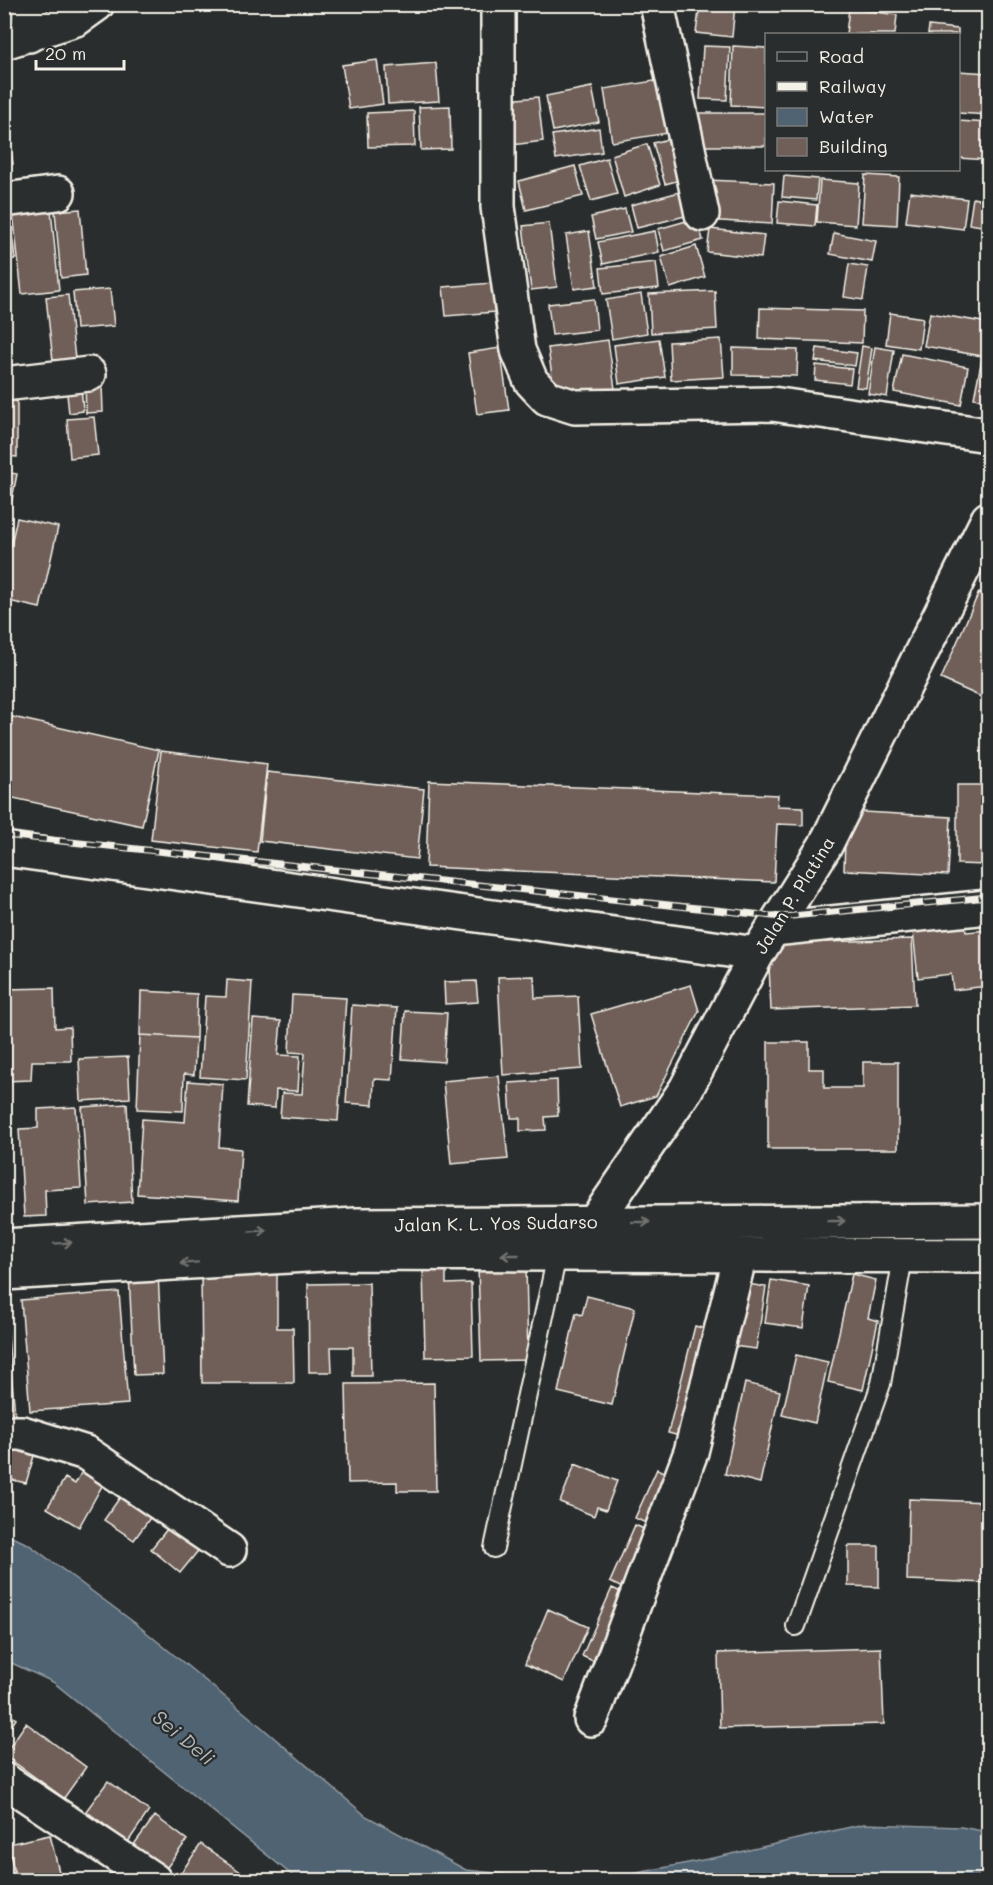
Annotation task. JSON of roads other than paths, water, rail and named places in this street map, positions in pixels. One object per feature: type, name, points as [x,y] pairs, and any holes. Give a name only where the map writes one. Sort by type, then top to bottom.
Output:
[{"type":"main road","points":[[21,27],[75,19],[97,4]]},
{"type":"main road","points":[[498,4],[498,207],[518,350],[531,381],[547,398],[575,407],[772,404],[988,435]]},
{"type":"main road","points":[[657,4],[702,214]]},
{"type":"main road","points":[[4,200],[58,193]]},
{"type":"main road","points":[[4,384],[89,374]]},
{"type":"main road","name":"Jalan P. Platina","points":[[565,1255],[593,1222],[687,1089],[765,942],[825,846],[988,519]]},
{"type":"main road","points":[[4,849],[765,942],[988,908]]},
{"type":"main road","name":"Jalan K. L. Yos Sudarso","points":[[4,1246],[356,1225],[988,1221]]},
{"type":"main road","name":"Jalan K. L. Yos Sudarso","points":[[4,1273],[341,1253],[988,1256]]},
{"type":"main road","points":[[591,1719],[691,1452],[740,1255]]},
{"type":"main road","points":[[4,1433],[22,1433],[86,1453],[229,1550]]},
{"type":"main road","points":[[4,1780],[154,1881]]},
{"type":"lane","points":[[494,1548],[565,1255]]},
{"type":"lane","points":[[796,1626],[881,1384],[903,1257]]},
{"type":"water","name":"Sei Deli","points":[[5,1534],[28,1544],[135,1623],[366,1816],[466,1870],[565,1880],[298,1880],[53,1682],[5,1660]]},
{"type":"water","points":[[864,1824],[961,1827],[988,1832],[988,1880],[602,1880],[718,1857]]},
{"type":"railway","points":[[4,835],[782,917],[988,897]]}]
